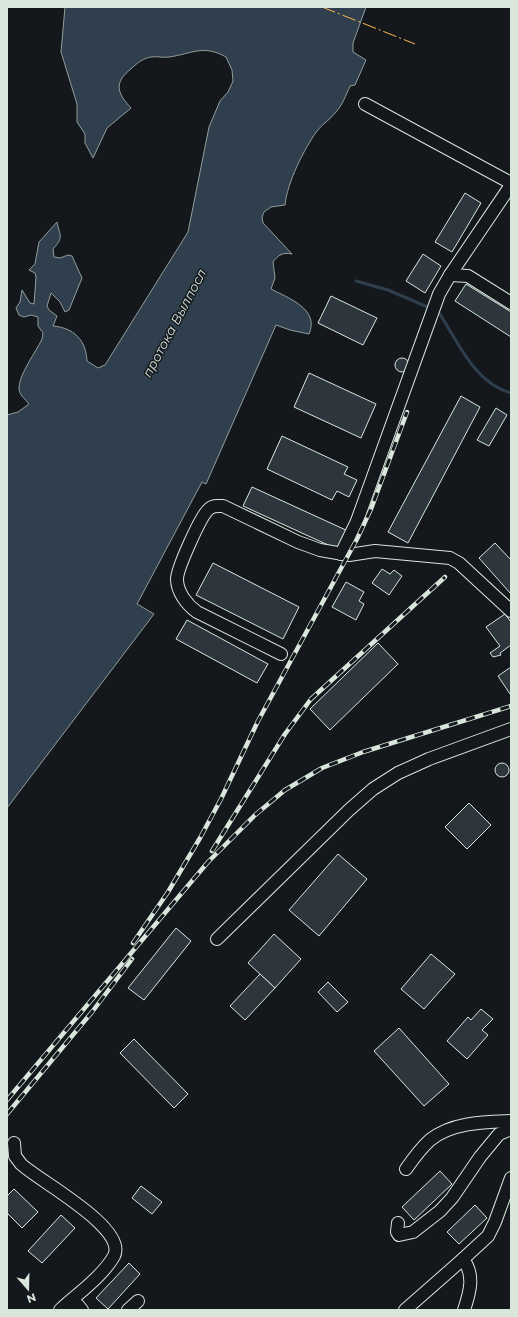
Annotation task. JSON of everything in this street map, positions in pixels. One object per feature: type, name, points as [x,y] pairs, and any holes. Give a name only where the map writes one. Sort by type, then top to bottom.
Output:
[{"type":"lane","points":[[341,554],[357,521],[440,294],[450,275],[511,184],[365,104]]},
{"type":"lane","points":[[450,275],[468,276],[511,304]]},
{"type":"lane","points":[[280,654],[198,612],[191,607],[178,587],[178,572],[204,515],[209,508],[216,505],[223,506],[298,542],[320,550],[356,555],[375,551],[450,558],[460,563],[511,611]]},
{"type":"lane","points":[[217,939],[373,788],[398,773],[429,759],[511,730]]},
{"type":"lane","points":[[406,1169],[430,1140],[441,1134],[473,1124],[511,1121]]},
{"type":"lane","points":[[398,1223],[397,1232],[399,1235],[405,1236],[413,1232],[435,1215],[452,1198],[480,1157],[499,1134],[511,1129]]},
{"type":"lane","points":[[14,1143],[15,1156],[21,1164],[80,1206],[113,1237],[116,1248],[114,1256],[107,1265],[63,1307]]},
{"type":"lane","points":[[405,1310],[488,1236],[495,1222],[511,1178]]},
{"type":"lane","points":[[463,1259],[469,1269],[470,1276],[469,1295],[464,1310]]},
{"type":"lane","points":[[128,1310],[138,1301]]},
{"type":"lane","points":[[63,1307],[78,1305],[82,1310]]},
{"type":"water","name":"протока Вылпосл","points":[[65,7],[366,7],[353,43],[353,52],[366,60],[355,85],[350,86],[340,107],[312,138],[297,166],[286,196],[285,205],[271,207],[264,212],[262,217],[263,223],[292,254],[286,253],[281,255],[273,262],[275,278],[271,289],[293,301],[306,311],[310,318],[311,325],[309,334],[276,325],[206,484],[202,482],[137,604],[154,614],[7,808],[7,415],[18,412],[29,404],[20,393],[20,382],[42,339],[43,333],[38,326],[38,317],[31,315],[24,317],[19,315],[16,308],[20,302],[22,290],[30,303],[34,304],[36,277],[35,273],[29,270],[35,264],[39,242],[57,222],[60,239],[53,249],[54,257],[60,258],[68,255],[72,256],[82,278],[69,310],[65,312],[60,302],[51,293],[47,306],[49,310],[57,316],[53,326],[67,329],[78,336],[84,347],[87,361],[98,368],[105,365],[188,232],[209,127],[220,101],[228,92],[233,81],[232,70],[226,57],[210,51],[204,50],[169,57],[153,57],[143,60],[126,73],[122,78],[119,87],[122,97],[131,108],[107,128],[93,158],[85,143],[85,134],[77,122],[77,104],[61,52]]},
{"type":"building","points":[[465,193],[481,203],[452,252],[435,242]]},
{"type":"building","points":[[423,254],[441,266],[425,293],[406,281]]},
{"type":"building","points":[[466,284],[511,312],[511,337],[455,301]]},
{"type":"building","points":[[331,296],[377,318],[363,345],[318,323]]},
{"type":"building","points":[[402,358],[407,360],[409,365],[407,370],[402,372],[397,370],[395,365],[397,360]]},
{"type":"building","points":[[309,373],[376,404],[361,438],[294,407]]},
{"type":"building","points":[[461,396],[480,407],[408,543],[388,532]]},
{"type":"building","points":[[496,408],[507,415],[489,446],[477,440]]},
{"type":"building","points":[[282,436],[348,467],[344,474],[357,480],[349,497],[337,491],[332,500],[267,469]]},
{"type":"building","points":[[252,487],[348,531],[339,550],[243,506]]},
{"type":"building","points":[[495,543],[511,560],[511,594],[479,558]]},
{"type":"building","points":[[213,563],[299,607],[283,639],[196,595]]},
{"type":"building","points":[[382,569],[390,574],[394,570],[402,576],[389,595],[372,583]]},
{"type":"building","points":[[346,582],[364,592],[359,601],[364,604],[356,620],[332,607]]},
{"type":"building","points":[[505,614],[511,622],[511,645],[500,653],[501,655],[493,657],[490,653],[500,646],[486,627]]},
{"type":"building","points":[[187,620],[268,664],[257,683],[176,639]]},
{"type":"building","points":[[378,643],[398,664],[330,730],[310,709]]},
{"type":"building","points":[[511,667],[511,694],[510,694],[498,676]]},
{"type":"building","points":[[502,763],[507,765],[509,770],[507,775],[502,777],[497,775],[495,770],[497,765]]},
{"type":"building","points":[[469,803],[491,825],[467,849],[445,827]]},
{"type":"building","points":[[338,854],[367,879],[319,936],[289,910]]},
{"type":"building","points":[[176,928],[191,941],[144,1000],[128,988]]},
{"type":"building","points":[[274,934],[301,959],[275,988],[248,963]]},
{"type":"building","points":[[431,954],[455,974],[424,1009],[401,989]]},
{"type":"building","points":[[260,974],[275,988],[245,1020],[230,1006]]},
{"type":"building","points":[[328,982],[348,1002],[337,1012],[318,992]]},
{"type":"building","points":[[481,1009],[493,1019],[482,1030],[488,1035],[467,1059],[447,1041],[468,1017],[471,1020]]},
{"type":"building","points":[[399,1028],[449,1084],[424,1106],[374,1051]]},
{"type":"building","points":[[134,1039],[188,1094],[174,1108],[120,1053]]},
{"type":"building","points":[[440,1171],[452,1184],[414,1220],[402,1207]]},
{"type":"building","points":[[141,1186],[162,1202],[152,1214],[132,1198]]},
{"type":"building","points":[[14,1189],[38,1212],[22,1228],[7,1213],[7,1196]]},
{"type":"building","points":[[475,1205],[487,1218],[459,1244],[447,1232]]},
{"type":"building","points":[[61,1215],[75,1228],[42,1263],[28,1251]]},
{"type":"building","points":[[129,1263],[140,1274],[108,1309],[96,1298]]},
{"type":"waterway","points":[[356,281],[388,290],[430,308]]},
{"type":"waterway","points":[[438,311],[460,347],[477,370],[498,388],[511,393]]},
{"type":"railway","points":[[133,943],[168,892],[200,838],[221,799],[258,721],[357,539],[371,509],[407,412]]},
{"type":"railway","points":[[212,851],[285,734],[311,699],[445,577]]},
{"type":"railway","points":[[7,1100],[208,862],[255,815],[285,790],[322,768],[363,752],[511,706]]},
{"type":"railway","points":[[7,1114],[92,1012],[132,959]]},
{"type":"power","points":[[322,7],[415,44]]}]
